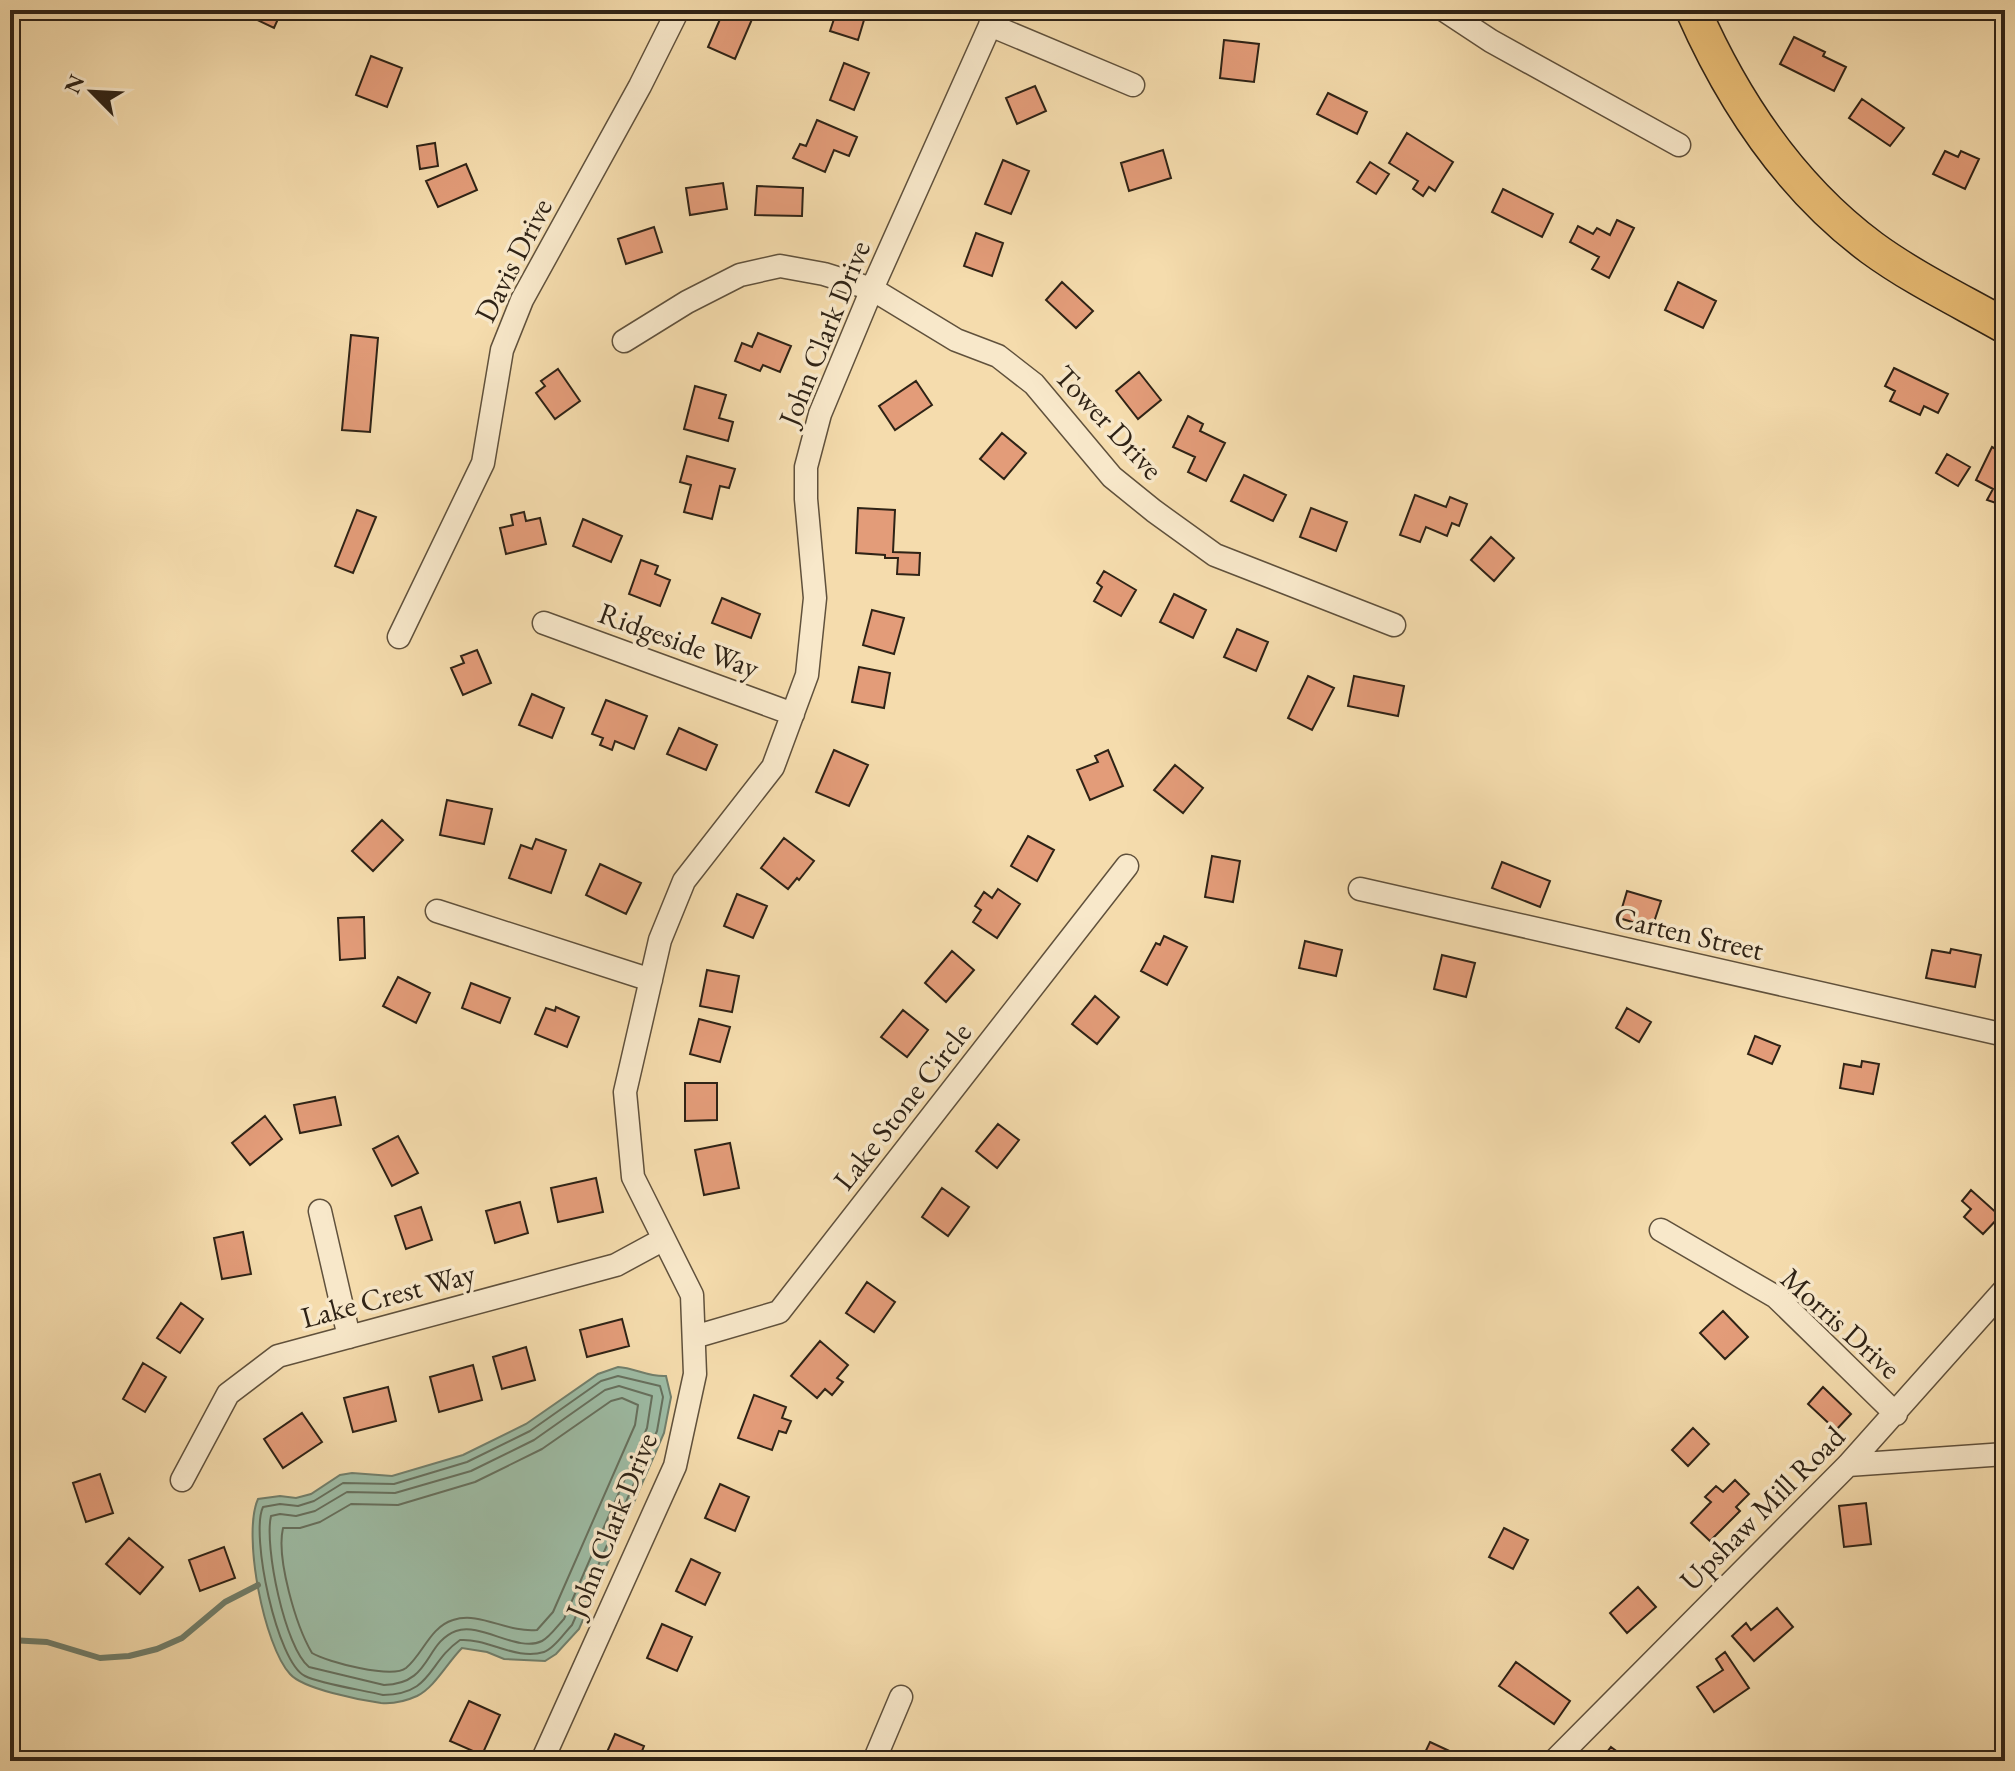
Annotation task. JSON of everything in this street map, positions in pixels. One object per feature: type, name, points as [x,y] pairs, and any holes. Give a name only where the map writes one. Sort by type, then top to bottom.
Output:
[{"type":"main road","points":[[1693,10],[1742,108],[1782,163],[1826,208],[1874,249],[2005,326]]},
{"type":"street","name":"Davis Drive","points":[[399,637],[483,463],[502,350],[522,300],[640,86],[678,10]]},
{"type":"street","points":[[1444,10],[1491,41],[1679,145]]},
{"type":"street","points":[[993,17],[1133,85]]},
{"type":"street","name":"John Clark Drive","points":[[542,1761],[675,1466],[695,1374],[692,1295],[633,1177],[625,1092],[660,940],[684,881],[773,767],[793,714],[807,675],[815,598],[806,467],[820,414],[993,17]]},
{"type":"street","name":"Tower Drive","points":[[624,341],[687,302],[740,275],[780,266],[824,274],[872,289],[956,340],[998,356],[1034,384],[1112,477],[1215,555],[1394,625]]},
{"type":"street","name":"Ridgeside Way","points":[[544,623],[793,714]]},
{"type":"street","name":"Lake Stone Circle","points":[[694,1337],[779,1312],[1127,866]]},
{"type":"street","name":"Carten Street","points":[[1360,889],[2005,1035]]},
{"type":"street","points":[[437,911],[651,980]]},
{"type":"street","points":[[320,1211],[349,1337]]},
{"type":"street","name":"Morris Drive","points":[[1661,1230],[1776,1297],[1896,1414]]},
{"type":"street","name":"Lake Crest Way","points":[[182,1480],[228,1394],[278,1356],[616,1265],[664,1239]]},
{"type":"street","name":"Upshaw Mill Road","points":[[1554,1761],[1848,1465],[2005,1289]]},
{"type":"street","points":[[1848,1465],[2005,1454]]},
{"type":"street","points":[[874,1761],[901,1697]]},
{"type":"water","points":[[618,1367],[666,1376],[671,1397],[664,1433],[579,1629],[556,1654],[545,1661],[504,1659],[487,1652],[462,1648],[423,1692],[390,1703],[332,1693],[290,1674],[272,1640],[258,1589],[253,1537],[258,1499],[280,1496],[296,1498],[311,1494],[340,1475],[392,1476],[463,1455],[526,1424],[598,1374]]},
{"type":"building","points":[[237,10],[282,10],[274,28]]},
{"type":"building","points":[[724,10],[756,10],[735,59],[708,47]]},
{"type":"building","points":[[837,10],[867,10],[858,40],[830,31]]},
{"type":"building","points":[[1794,37],[1825,52],[1823,56],[1846,67],[1834,91],[1780,64]]},
{"type":"building","points":[[1224,40],[1259,44],[1254,82],[1220,78]]},
{"type":"building","points":[[371,56],[402,68],[387,107],[356,95]]},
{"type":"building","points":[[844,63],[869,73],[854,110],[830,100]]},
{"type":"building","points":[[1035,86],[1046,111],[1017,124],[1006,98]]},
{"type":"building","points":[[1328,93],[1367,112],[1357,134],[1317,114]]},
{"type":"building","points":[[1862,99],[1904,128],[1890,146],[1849,118]]},
{"type":"building","points":[[817,120],[857,137],[849,156],[834,150],[825,172],[793,158],[800,144],[806,146]]},
{"type":"building","points":[[1407,133],[1453,162],[1435,191],[1429,187],[1423,196],[1413,189],[1418,181],[1389,163]]},
{"type":"building","points":[[435,143],[438,166],[420,169],[417,146]]},
{"type":"building","points":[[1163,150],[1171,178],[1129,191],[1121,163]]},
{"type":"building","points":[[1945,151],[1958,157],[1961,151],[1979,159],[1965,189],[1933,174]]},
{"type":"building","points":[[1003,160],[1029,171],[1011,214],[985,204]]},
{"type":"building","points":[[1370,162],[1389,174],[1376,194],[1357,182]]},
{"type":"building","points":[[466,164],[477,190],[438,207],[426,181]]},
{"type":"building","points":[[723,183],[727,209],[690,215],[686,188]]},
{"type":"building","points":[[757,186],[803,188],[802,216],[755,215]]},
{"type":"building","points":[[1503,189],[1553,214],[1542,237],[1492,212]]},
{"type":"building","points":[[1617,220],[1634,228],[1609,278],[1592,269],[1599,257],[1570,242],[1578,226],[1593,234],[1597,228],[1610,235]]},
{"type":"building","points":[[654,227],[662,252],[626,264],[618,239]]},
{"type":"building","points":[[976,233],[1003,243],[992,276],[964,266]]},
{"type":"building","points":[[1062,282],[1093,311],[1076,328],[1046,300]]},
{"type":"building","points":[[1678,282],[1716,301],[1703,328],[1665,310]]},
{"type":"building","points":[[758,333],[791,346],[780,372],[763,365],[760,371],[735,361],[742,343],[752,347]]},
{"type":"building","points":[[351,335],[378,338],[370,432],[342,430]]},
{"type":"building","points":[[1894,368],[1948,394],[1938,413],[1924,406],[1920,415],[1890,401],[1895,391],[1885,386]]},
{"type":"building","points":[[558,369],[580,401],[555,419],[536,393],[545,386],[541,381]]},
{"type":"building","points":[[1139,372],[1161,400],[1138,419],[1116,391]]},
{"type":"building","points":[[916,381],[932,405],[895,430],[879,406]]},
{"type":"building","points":[[695,386],[726,395],[719,418],[733,422],[728,441],[684,429]]},
{"type":"building","points":[[1188,416],[1203,424],[1200,431],[1225,443],[1206,481],[1188,472],[1195,457],[1173,447]]},
{"type":"building","points":[[1002,433],[1026,453],[1004,479],[980,459]]},
{"type":"building","points":[[1992,447],[2005,454],[2005,506],[1987,500],[1993,489],[1976,480]]},
{"type":"building","points":[[1947,454],[1970,467],[1958,486],[1936,473]]},
{"type":"building","points":[[687,456],[735,469],[729,488],[720,486],[712,519],[684,512],[691,485],[680,482]]},
{"type":"building","points":[[1244,475],[1286,495],[1273,521],[1231,501]]},
{"type":"building","points":[[1415,495],[1446,507],[1450,497],[1467,504],[1459,526],[1452,523],[1447,536],[1426,527],[1420,542],[1400,535]]},
{"type":"building","points":[[858,508],[895,510],[893,552],[920,553],[919,575],[897,574],[898,558],[856,553]]},
{"type":"building","points":[[1311,508],[1347,522],[1336,551],[1300,537]]},
{"type":"building","points":[[357,510],[376,517],[353,573],[335,566]]},
{"type":"building","points":[[524,512],[526,521],[540,518],[546,544],[506,554],[500,528],[513,525],[511,515]]},
{"type":"building","points":[[583,519],[622,536],[611,562],[573,546]]},
{"type":"building","points":[[1491,537],[1514,558],[1494,581],[1471,560]]},
{"type":"building","points":[[641,560],[658,566],[655,574],[670,580],[660,606],[629,594]]},
{"type":"building","points":[[1104,571],[1136,590],[1121,616],[1094,601],[1102,587],[1097,583]]},
{"type":"building","points":[[1174,594],[1206,610],[1193,638],[1160,622]]},
{"type":"building","points":[[722,598],[760,614],[751,638],[712,623]]},
{"type":"building","points":[[872,610],[904,618],[894,654],[863,645]]},
{"type":"building","points":[[1237,629],[1268,642],[1256,671],[1224,657]]},
{"type":"building","points":[[477,650],[491,683],[463,695],[451,668],[464,663],[461,656]]},
{"type":"building","points":[[859,667],[890,673],[884,708],[852,702]]},
{"type":"building","points":[[1308,676],[1334,688],[1312,730],[1288,718]]},
{"type":"building","points":[[1354,676],[1404,686],[1398,716],[1348,706]]},
{"type":"building","points":[[532,694],[564,708],[552,738],[519,725]]},
{"type":"building","points":[[606,700],[647,716],[634,749],[615,741],[612,750],[600,745],[603,738],[592,734]]},
{"type":"building","points":[[679,728],[717,745],[706,770],[667,754]]},
{"type":"building","points":[[834,750],[868,765],[849,806],[816,792]]},
{"type":"building","points":[[1108,750],[1123,786],[1090,800],[1077,770],[1098,762],[1095,756]]},
{"type":"building","points":[[1175,765],[1203,788],[1183,813],[1154,790]]},
{"type":"building","points":[[447,800],[492,809],[484,844],[440,835]]},
{"type":"building","points":[[382,820],[403,840],[373,871],[352,851]]},
{"type":"building","points":[[1028,836],[1054,850],[1037,881],[1011,866]]},
{"type":"building","points":[[784,838],[814,861],[788,889],[761,868]]},
{"type":"building","points":[[536,839],[566,850],[551,893],[509,878],[521,845],[532,849]]},
{"type":"building","points":[[1212,856],[1240,861],[1233,902],[1205,897]]},
{"type":"building","points":[[1502,862],[1550,881],[1540,907],[1492,888]]},
{"type":"building","points":[[600,864],[641,883],[626,914],[586,895]]},
{"type":"building","points":[[998,889],[1020,904],[997,938],[973,922],[981,910],[975,906],[984,892],[992,898]]},
{"type":"building","points":[[1627,891],[1661,901],[1652,928],[1619,918]]},
{"type":"building","points":[[737,894],[767,906],[753,938],[724,926]]},
{"type":"building","points":[[364,917],[365,958],[340,960],[338,918]]},
{"type":"building","points":[[1164,936],[1187,947],[1167,985],[1141,971],[1156,943],[1160,945]]},
{"type":"building","points":[[1305,941],[1342,950],[1336,976],[1299,968]]},
{"type":"building","points":[[1951,949],[1981,955],[1975,987],[1926,978],[1932,950],[1950,953]]},
{"type":"building","points":[[952,951],[974,970],[946,1002],[925,983]]},
{"type":"building","points":[[1442,955],[1475,963],[1466,997],[1434,989]]},
{"type":"building","points":[[707,970],[739,976],[732,1012],[700,1006]]},
{"type":"building","points":[[398,977],[430,993],[416,1023],[383,1006]]},
{"type":"building","points":[[471,983],[510,998],[500,1023],[462,1008]]},
{"type":"building","points":[[1095,996],[1119,1017],[1097,1044],[1072,1024]]},
{"type":"building","points":[[556,1007],[579,1017],[567,1047],[535,1034],[546,1008],[555,1011]]},
{"type":"building","points":[[1627,1008],[1651,1022],[1639,1042],[1616,1028]]},
{"type":"building","points":[[903,1010],[928,1030],[907,1057],[881,1037]]},
{"type":"building","points":[[699,1019],[730,1027],[720,1062],[690,1054]]},
{"type":"building","points":[[1755,1036],[1780,1046],[1772,1064],[1748,1054]]},
{"type":"building","points":[[1862,1061],[1879,1064],[1873,1094],[1840,1088],[1844,1064],[1861,1067]]},
{"type":"building","points":[[685,1083],[717,1083],[717,1120],[685,1121]]},
{"type":"building","points":[[335,1097],[341,1125],[300,1133],[294,1105]]},
{"type":"building","points":[[265,1116],[282,1139],[250,1165],[232,1143]]},
{"type":"building","points":[[998,1124],[1019,1140],[997,1168],[976,1151]]},
{"type":"building","points":[[398,1136],[418,1173],[392,1186],[373,1149]]},
{"type":"building","points":[[730,1143],[739,1188],[704,1195],[695,1150]]},
{"type":"building","points":[[596,1178],[603,1212],[558,1222],[551,1188]]},
{"type":"building","points":[[942,1188],[969,1207],[948,1236],[922,1217]]},
{"type":"building","points":[[1971,1190],[2000,1216],[1983,1234],[1964,1217],[1971,1209],[1962,1201]]},
{"type":"building","points":[[520,1202],[528,1233],[495,1243],[486,1211]]},
{"type":"building","points":[[421,1207],[432,1240],[406,1249],[395,1216]]},
{"type":"building","points":[[243,1232],[251,1274],[222,1279],[214,1238]]},
{"type":"building","points":[[867,1282],[895,1302],[874,1332],[846,1313]]},
{"type":"building","points":[[181,1303],[203,1319],[180,1353],[157,1338]]},
{"type":"building","points":[[1723,1311],[1748,1337],[1725,1359],[1700,1333]]},
{"type":"building","points":[[622,1319],[629,1346],[587,1357],[580,1330]]},
{"type":"building","points":[[820,1341],[848,1365],[837,1378],[843,1382],[832,1395],[825,1389],[817,1398],[791,1376]]},
{"type":"building","points":[[526,1347],[535,1380],[502,1389],[493,1357]]},
{"type":"building","points":[[143,1363],[166,1377],[145,1412],[123,1399]]},
{"type":"building","points":[[473,1365],[482,1400],[439,1412],[430,1377]]},
{"type":"building","points":[[388,1387],[396,1421],[353,1432],[344,1398]]},
{"type":"building","points":[[1823,1387],[1851,1414],[1836,1430],[1808,1404]]},
{"type":"building","points":[[754,1395],[786,1407],[782,1418],[791,1421],[786,1433],[779,1431],[772,1450],[738,1438]]},
{"type":"building","points":[[302,1413],[322,1442],[283,1468],[264,1439]]},
{"type":"building","points":[[1693,1428],[1709,1444],[1688,1466],[1672,1450]]},
{"type":"building","points":[[100,1474],[113,1513],[86,1522],[73,1483]]},
{"type":"building","points":[[1735,1480],[1749,1494],[1736,1507],[1740,1511],[1710,1541],[1691,1523],[1711,1502],[1705,1497],[1716,1486],[1723,1492]]},
{"type":"building","points":[[720,1484],[749,1497],[735,1531],[705,1518]]},
{"type":"building","points":[[1866,1503],[1871,1544],[1844,1547],[1839,1506]]},
{"type":"building","points":[[1504,1528],[1528,1540],[1513,1569],[1489,1557]]},
{"type":"building","points":[[129,1538],[163,1567],[140,1594],[106,1564]]},
{"type":"building","points":[[224,1547],[235,1578],[200,1591],[189,1560]]},
{"type":"building","points":[[691,1559],[720,1573],[705,1605],[676,1591]]},
{"type":"building","points":[[1638,1587],[1656,1607],[1627,1633],[1610,1613]]},
{"type":"building","points":[[1777,1608],[1793,1627],[1754,1661],[1732,1636],[1746,1623],[1751,1630]]},
{"type":"building","points":[[662,1624],[692,1637],[677,1671],[647,1658]]},
{"type":"building","points":[[1725,1652],[1749,1688],[1714,1712],[1697,1687],[1723,1670],[1716,1659]]},
{"type":"building","points":[[1516,1662],[1570,1701],[1554,1724],[1499,1686]]},
{"type":"building","points":[[469,1701],[500,1715],[482,1755],[450,1741]]},
{"type":"building","points":[[615,1734],[644,1746],[638,1761],[603,1761]]},
{"type":"building","points":[[1430,1742],[1471,1761],[1421,1761]]},
{"type":"building","points":[[1611,1747],[1630,1761],[1600,1761]]},
{"type":"waterway","points":[[10,1640],[47,1642],[100,1658],[129,1656],[182,1638],[225,1602],[258,1585]]}]
